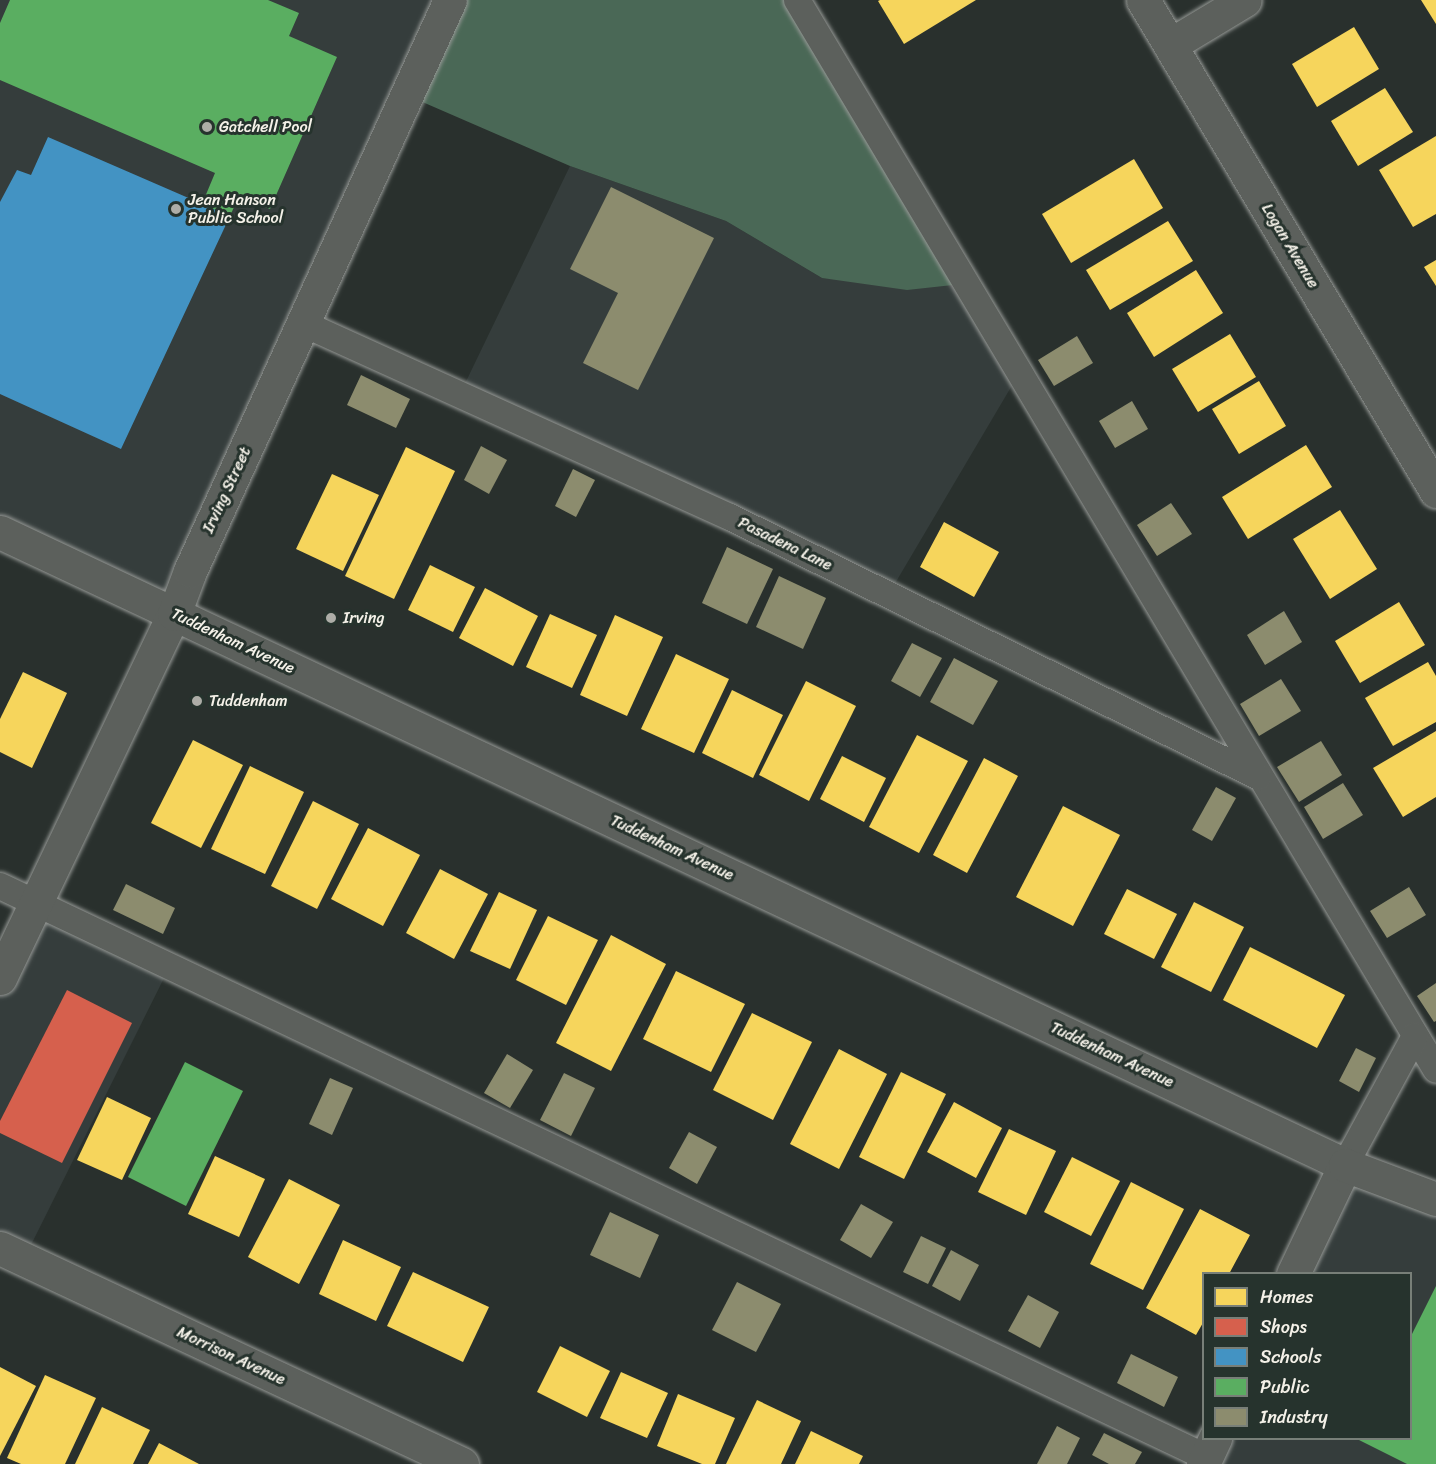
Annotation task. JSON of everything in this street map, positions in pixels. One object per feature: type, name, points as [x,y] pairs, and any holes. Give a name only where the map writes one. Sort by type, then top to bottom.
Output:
[{"type":"street","name":"Irving Street","points":[[0,978],[174,614],[190,571],[450,0]]},
{"type":"street","name":"Logan Avenue","points":[[1143,0],[1436,492]]},
{"type":"street","points":[[1170,45],[1245,0]]},
{"type":"street","name":"Tuddenham Avenue","points":[[0,532],[1345,1165],[1436,1199]]},
{"type":"street","points":[[1294,1272],[1345,1165]]},
{"type":"street","name":"Morrison Avenue","points":[[0,1248],[462,1464]]},
{"type":"lane","points":[[797,0],[1436,1070]]},
{"type":"lane","name":"Pasadena Lane","points":[[304,324],[730,517],[1259,777]]},
{"type":"lane","points":[[0,886],[1208,1453]]},
{"type":"lane","points":[[1345,1165],[1415,1036]]},
{"type":"shaded area","name":"Jean Hanson Public School","points":[[0,0],[446,0],[170,615],[0,535]]},
{"type":"shaded area","points":[[570,166],[726,221],[822,278],[962,284],[1017,377],[887,597],[458,398]]},
{"type":"shaded area","points":[[36,906],[169,968],[25,1257],[0,1245],[0,985]]},
{"type":"shaded area","points":[[1346,1169],[1436,1202],[1436,1464],[1206,1464],[1218,1440],[1412,1440],[1412,1272],[1297,1272]]},
{"type":"green space","points":[[446,0],[794,0],[962,284],[907,290],[822,278],[726,221],[570,166],[404,94]]},
{"type":"building: Homes","points":[[976,0],[904,44],[878,1]]},
{"type":"building: Homes","points":[[1421,0],[1436,0],[1436,24]]},
{"type":"building: Homes","points":[[1354,27],[1379,69],[1317,107],[1292,64]]},
{"type":"building: Homes","points":[[1385,88],[1413,132],[1358,166],[1331,121]]},
{"type":"building: Homes","points":[[1436,136],[1436,214],[1413,227],[1379,170]]},
{"type":"building: Homes","points":[[1134,159],[1163,208],[1071,263],[1042,214]]},
{"type":"building: Homes","points":[[1168,221],[1193,261],[1110,310],[1086,270]]},
{"type":"building: Homes","points":[[1436,260],[1436,286],[1424,267]]},
{"type":"building: Homes","points":[[1196,270],[1223,313],[1154,357],[1127,313]]},
{"type":"building: Homes","points":[[1230,334],[1256,377],[1198,412],[1172,369]]},
{"type":"building: Homes","points":[[1259,381],[1286,426],[1239,454],[1212,409]]},
{"type":"building: Homes","points":[[1306,445],[1332,487],[1248,539],[1222,497]]},
{"type":"building: Homes","points":[[406,447],[455,471],[394,599],[345,576]]},
{"type":"building: Homes","points":[[332,474],[379,495],[343,571],[296,549]]},
{"type":"building: Homes","points":[[1340,510],[1377,569],[1330,599],[1293,539]]},
{"type":"building: Homes","points":[[944,522],[999,552],[974,597],[920,567]]},
{"type":"building: Homes","points":[[430,565],[475,587],[453,632],[408,610]]},
{"type":"building: Homes","points":[[485,588],[538,616],[513,666],[459,638]]},
{"type":"building: Homes","points":[[1399,602],[1425,645],[1360,683],[1335,641]]},
{"type":"building: Homes","points":[[550,614],[597,635],[572,688],[526,667]]},
{"type":"building: Homes","points":[[615,615],[663,637],[627,716],[580,695]]},
{"type":"building: Homes","points":[[676,654],[729,679],[694,753],[641,729]]},
{"type":"building: Homes","points":[[1428,662],[1436,676],[1436,722],[1393,746],[1365,698]]},
{"type":"building: Homes","points":[[23,672],[67,693],[32,768],[0,752],[0,719]]},
{"type":"building: Homes","points":[[806,681],[856,706],[809,801],[759,775]]},
{"type":"building: Homes","points":[[732,690],[783,715],[753,778],[702,753]]},
{"type":"building: Homes","points":[[1436,731],[1436,797],[1403,817],[1373,768]]},
{"type":"building: Homes","points":[[917,735],[968,761],[919,853],[869,827]]},
{"type":"building: Homes","points":[[193,740],[243,765],[201,848],[151,823]]},
{"type":"building: Homes","points":[[842,756],[886,778],[864,822],[820,799]]},
{"type":"building: Homes","points":[[984,758],[1018,776],[967,873],[933,855]]},
{"type":"building: Homes","points":[[250,766],[304,792],[265,874],[211,849]]},
{"type":"building: Homes","points":[[313,801],[359,824],[317,909],[271,886]]},
{"type":"building: Homes","points":[[1063,806],[1120,835],[1073,926],[1016,897]]},
{"type":"building: Homes","points":[[368,828],[420,855],[383,926],[331,899]]},
{"type":"building: Homes","points":[[440,869],[488,894],[454,959],[406,933]]},
{"type":"building: Homes","points":[[1127,889],[1177,914],[1154,959],[1104,934]]},
{"type":"building: Homes","points":[[499,892],[537,910],[510,969],[470,951]]},
{"type":"building: Homes","points":[[1194,902],[1244,927],[1211,992],[1161,967]]},
{"type":"building: Homes","points":[[548,916],[598,940],[566,1005],[516,980]]},
{"type":"building: Homes","points":[[611,935],[666,964],[611,1071],[556,1043]]},
{"type":"building: Homes","points":[[1250,947],[1345,995],[1317,1048],[1223,1000]]},
{"type":"building: Homes","points":[[676,971],[745,1004],[711,1072],[643,1039]]},
{"type":"building: Homes","points":[[752,1013],[812,1042],[773,1120],[713,1090]]},
{"type":"building: Homes","points":[[839,1049],[887,1074],[839,1169],[790,1144]]},
{"type":"building: Homes","points":[[901,1072],[946,1094],[904,1179],[859,1157]]},
{"type":"building: Homes","points":[[107,1097],[151,1118],[122,1180],[77,1160]]},
{"type":"building: Homes","points":[[954,1102],[1002,1128],[976,1178],[927,1152]]},
{"type":"building: Homes","points":[[1009,1129],[1056,1151],[1026,1215],[978,1192]]},
{"type":"building: Homes","points":[[215,1156],[265,1179],[239,1237],[188,1214]]},
{"type":"building: Homes","points":[[1072,1157],[1120,1181],[1091,1236],[1044,1212]]},
{"type":"building: Homes","points":[[289,1179],[340,1205],[299,1284],[248,1257]]},
{"type":"building: Homes","points":[[1131,1182],[1184,1209],[1143,1290],[1090,1264]]},
{"type":"building: Homes","points":[[1200,1209],[1250,1235],[1230,1272],[1202,1272],[1202,1324],[1196,1335],[1146,1308]]},
{"type":"building: Homes","points":[[343,1240],[401,1267],[376,1321],[319,1294]]},
{"type":"building: Homes","points":[[413,1272],[489,1307],[463,1362],[387,1326]]},
{"type":"building: Homes","points":[[560,1346],[610,1371],[587,1417],[537,1392]]},
{"type":"building: Homes","points":[[0,1367],[36,1386],[0,1456]]},
{"type":"building: Homes","points":[[621,1372],[668,1393],[647,1438],[600,1418]]},
{"type":"building: Homes","points":[[45,1375],[96,1398],[65,1464],[21,1464],[7,1458]]},
{"type":"building: Homes","points":[[678,1394],[735,1418],[715,1464],[702,1464],[657,1446]]},
{"type":"building: Homes","points":[[757,1400],[801,1421],[781,1464],[726,1464]]},
{"type":"building: Homes","points":[[102,1407],[150,1430],[133,1464],[75,1464]]},
{"type":"building: Homes","points":[[811,1431],[863,1456],[859,1464],[795,1464]]},
{"type":"building: Homes","points":[[159,1443],[199,1464],[148,1464]]},
{"type":"building: Shops","points":[[67,990],[132,1023],[62,1163],[0,1133],[0,1121]]},
{"type":"building: Schools","points":[[48,137],[230,216],[121,449],[0,394],[0,202],[17,170],[31,175]]},
{"type":"building: Public","name":"Gatchell Pool","points":[[10,0],[268,0],[299,13],[289,36],[337,57],[270,209],[239,196],[230,216],[202,204],[215,173],[0,80],[0,23]]},
{"type":"building: Public","points":[[185,1062],[243,1091],[186,1206],[128,1177]]},
{"type":"building: Public","points":[[1436,1286],[1436,1464],[1407,1464],[1359,1440],[1412,1440],[1412,1334]]},
{"type":"building: Industry","points":[[611,187],[714,238],[638,390],[583,363],[618,293],[570,269]]},
{"type":"building: Industry","points":[[1077,336],[1093,363],[1054,386],[1038,360]]},
{"type":"building: Industry","points":[[361,375],[410,399],[396,428],[347,405]]},
{"type":"building: Industry","points":[[1132,401],[1148,429],[1115,448],[1099,421]]},
{"type":"building: Industry","points":[[481,446],[507,460],[489,494],[464,480]]},
{"type":"building: Industry","points":[[573,469],[595,480],[576,517],[555,506]]},
{"type":"building: Industry","points":[[1171,503],[1192,534],[1157,556],[1137,525]]},
{"type":"building: Industry","points":[[727,547],[773,569],[747,624],[702,603]]},
{"type":"building: Industry","points":[[779,576],[826,598],[803,649],[756,627]]},
{"type":"building: Industry","points":[[1284,611],[1302,642],[1265,665],[1247,635]]},
{"type":"building: Industry","points":[[912,643],[942,658],[920,697],[891,681]]},
{"type":"building: Industry","points":[[954,658],[998,681],[973,725],[930,702]]},
{"type":"building: Industry","points":[[1281,679],[1301,711],[1259,736],[1240,704]]},
{"type":"building: Industry","points":[[1321,741],[1342,775],[1299,802],[1277,767]]},
{"type":"building: Industry","points":[[1343,783],[1363,815],[1323,839],[1304,807]]},
{"type":"building: Industry","points":[[1216,787],[1236,798],[1212,841],[1192,830]]},
{"type":"building: Industry","points":[[126,884],[175,908],[163,934],[113,910]]},
{"type":"building: Industry","points":[[1409,887],[1426,915],[1387,938],[1370,911]]},
{"type":"building: Industry","points":[[1436,983],[1436,1021],[1434,1022],[1417,996]]},
{"type":"building: Industry","points":[[1356,1048],[1376,1058],[1359,1092],[1339,1081]]},
{"type":"building: Industry","points":[[507,1054],[533,1070],[510,1108],[484,1093]]},
{"type":"building: Industry","points":[[564,1073],[595,1088],[571,1136],[540,1120]]},
{"type":"building: Industry","points":[[330,1078],[353,1088],[332,1135],[309,1124]]},
{"type":"building: Industry","points":[[689,1132],[717,1147],[697,1184],[669,1168]]},
{"type":"building: Industry","points":[[861,1204],[893,1222],[871,1258],[840,1240]]},
{"type":"building: Industry","points":[[610,1212],[659,1235],[640,1278],[590,1255]]},
{"type":"building: Industry","points":[[921,1236],[946,1248],[928,1284],[903,1272]]},
{"type":"building: Industry","points":[[951,1250],[979,1265],[960,1301],[932,1286]]},
{"type":"building: Industry","points":[[737,1282],[781,1304],[756,1352],[712,1330]]},
{"type":"building: Industry","points":[[1028,1295],[1059,1312],[1040,1348],[1008,1331]]},
{"type":"building: Industry","points":[[1131,1354],[1178,1377],[1164,1407],[1117,1383]]},
{"type":"building: Industry","points":[[1057,1426],[1080,1438],[1067,1464],[1037,1464]]},
{"type":"building: Industry","points":[[1104,1433],[1142,1452],[1135,1464],[1109,1464],[1092,1455]]},
{"type":"place","name":"Gatchell Pool","points":[[207,127]]},
{"type":"place","name":"Jean Hanson Public School","points":[[176,209]]},
{"type":"place","name":"Irving","points":[[331,618]]},
{"type":"place","name":"Tuddenham","points":[[197,701]]}]
